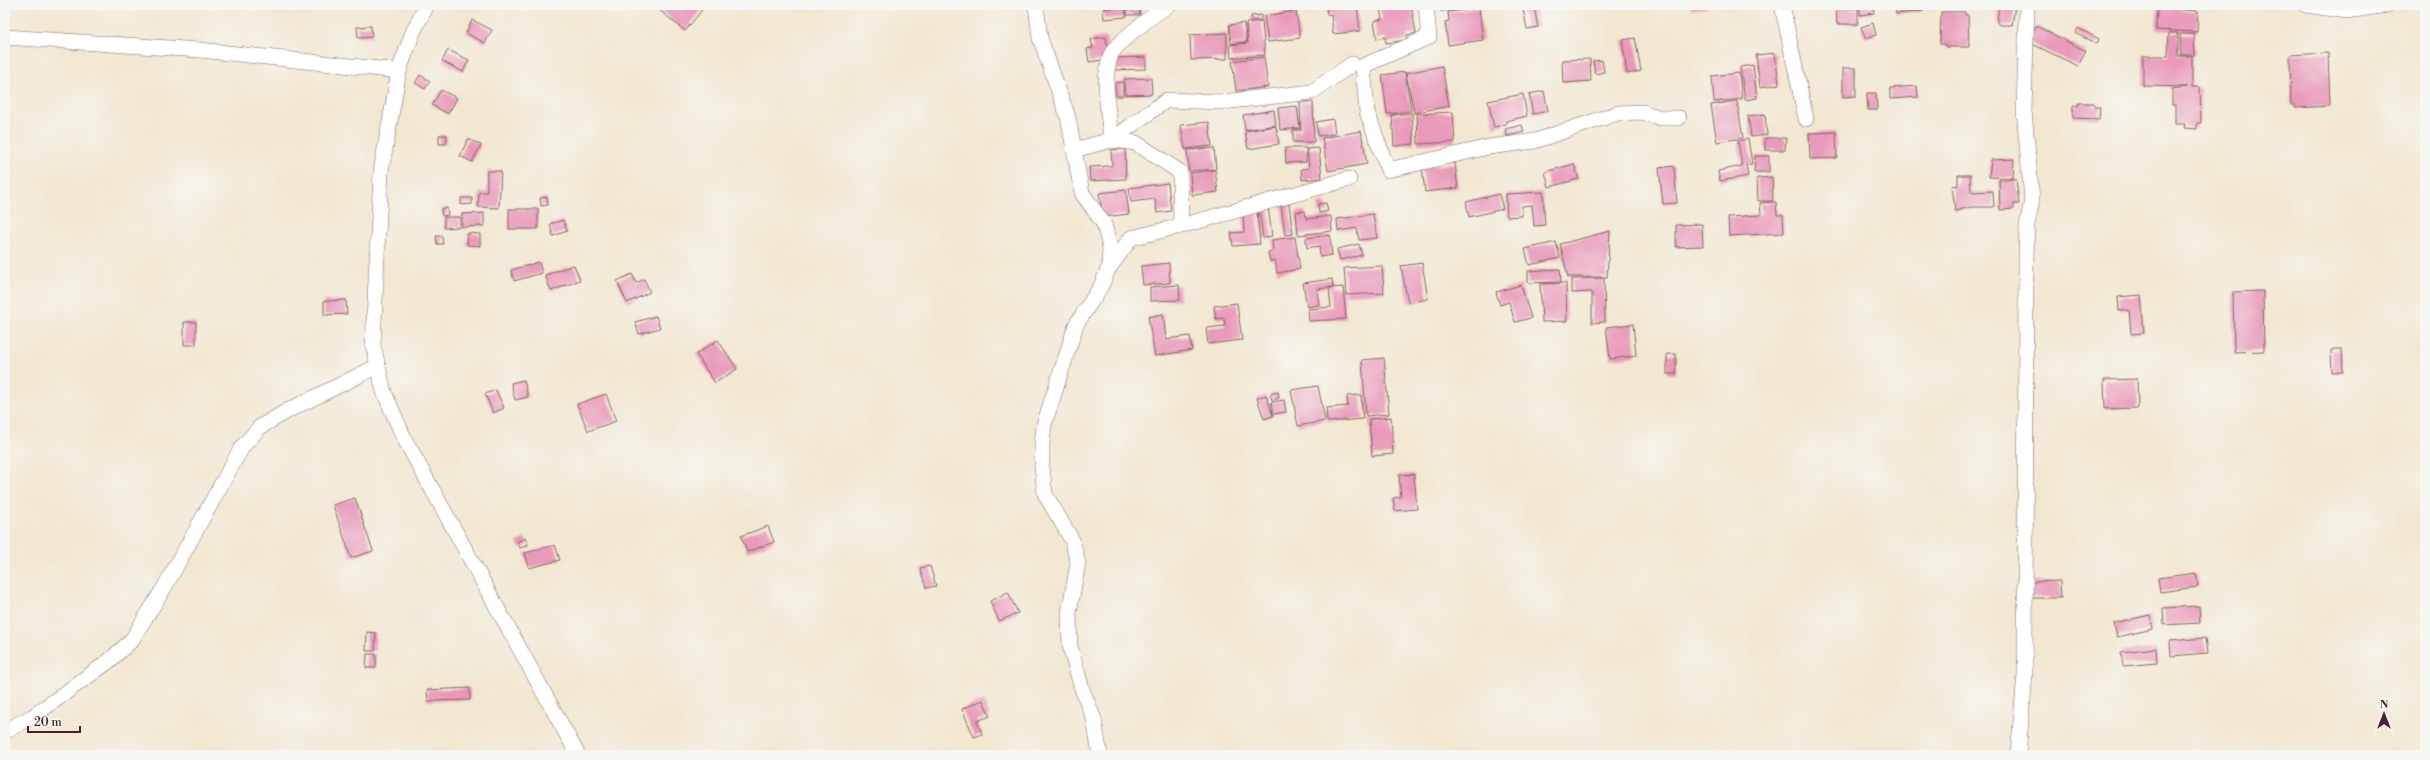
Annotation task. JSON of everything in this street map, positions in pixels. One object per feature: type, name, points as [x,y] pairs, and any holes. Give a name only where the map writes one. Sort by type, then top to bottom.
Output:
[{"type":"street","points":[[427,5],[413,32],[399,71],[381,171],[373,345],[384,392],[404,438],[578,755]]},
{"type":"street","points":[[1036,5],[1040,38],[1068,117],[1082,193],[1104,224],[1110,248],[1109,268]]},
{"type":"street","points":[[1111,140],[1106,86],[1111,54],[1146,20],[1169,5]]},
{"type":"street","points":[[1426,5],[1429,37],[1363,66],[1367,112],[1388,170],[1489,147],[1535,141],[1618,112],[1642,112],[1661,118],[1679,118]]},
{"type":"street","points":[[1782,5],[1806,119]]},
{"type":"street","points":[[2018,755],[2025,674],[2026,257],[2027,225],[2032,200],[2024,111],[2027,5]]},
{"type":"street","points":[[2306,5],[2347,11],[2364,7],[2387,5]]},
{"type":"street","points":[[5,37],[200,50],[399,71]]},
{"type":"street","points":[[1074,150],[1111,140],[1167,100],[1222,102],[1312,92],[1352,64]]},
{"type":"street","points":[[1111,140],[1136,143],[1180,172],[1180,226]]},
{"type":"street","points":[[1100,755],[1094,719],[1082,689],[1070,646],[1069,613],[1078,562],[1072,540],[1045,494],[1042,467],[1044,426],[1076,325],[1101,286],[1109,268],[1131,238],[1180,226],[1349,179]]},
{"type":"street","points":[[5,731],[32,717],[109,661],[131,641],[164,588],[242,447],[260,428],[289,410],[378,366]]},
{"type":"building","points":[[653,5],[706,5],[685,31]]},
{"type":"building","points":[[1127,5],[1139,5],[1140,15],[1127,15]]},
{"type":"building","points":[[1326,5],[1357,5],[1360,31],[1333,34],[1331,14],[1327,15]]},
{"type":"building","points":[[1411,5],[1416,33],[1407,35],[1407,40],[1386,43],[1385,37],[1377,39],[1374,21],[1382,19],[1380,9]]},
{"type":"building","points":[[1440,5],[1475,5],[1475,6],[1441,11]]},
{"type":"building","points":[[1691,5],[1707,5],[1707,8],[1692,9]]},
{"type":"building","points":[[1873,5],[1874,13],[1860,15],[1860,6]]},
{"type":"building","points":[[1895,5],[1923,5],[1923,11],[1896,14]]},
{"type":"building","points":[[1999,5],[2015,5],[2012,25],[1999,25],[1997,22]]},
{"type":"building","points":[[1125,7],[1126,17],[1104,19],[1103,9]]},
{"type":"building","points":[[1534,7],[1538,27],[1527,29],[1523,9]]},
{"type":"building","points":[[1479,8],[1483,40],[1448,45],[1445,22],[1449,21],[1448,12]]},
{"type":"building","points":[[1858,8],[1858,24],[1837,24],[1836,9]]},
{"type":"building","points":[[2159,8],[2198,11],[2197,32],[2156,30],[2157,10]]},
{"type":"building","points":[[1296,11],[1300,38],[1268,42],[1264,16]]},
{"type":"building","points":[[1941,12],[1965,12],[1965,15],[1968,15],[1969,47],[1946,47],[1945,44],[1940,44]]},
{"type":"building","points":[[1261,15],[1261,20],[1252,21],[1251,16]]},
{"type":"building","points":[[472,20],[492,30],[485,43],[466,33]]},
{"type":"building","points":[[1262,21],[1265,55],[1231,58],[1230,45],[1248,43],[1246,23]]},
{"type":"building","points":[[1244,23],[1247,42],[1231,44],[1229,25]]},
{"type":"building","points":[[1873,23],[1876,35],[1865,38],[1861,27]]},
{"type":"building","points":[[371,26],[372,37],[358,38],[357,27]]},
{"type":"building","points":[[2036,26],[2086,51],[2078,66],[2028,42]]},
{"type":"building","points":[[2078,28],[2099,39],[2097,44],[2075,33]]},
{"type":"building","points":[[1227,33],[1227,59],[1191,60],[1190,35]]},
{"type":"building","points":[[2169,33],[2178,33],[2178,56],[2192,56],[2192,87],[2200,87],[2201,123],[2197,123],[2197,129],[2184,128],[2185,124],[2175,124],[2175,105],[2172,105],[2172,89],[2187,87],[2143,86],[2143,56],[2168,56]]},
{"type":"building","points":[[2180,34],[2194,34],[2195,55],[2181,55]]},
{"type":"building","points":[[1106,37],[1109,59],[1089,62],[1087,49],[1093,48],[1091,39]]},
{"type":"building","points":[[1635,38],[1641,71],[1627,74],[1622,40]]},
{"type":"building","points":[[448,50],[469,60],[463,72],[442,61]]},
{"type":"building","points":[[1775,53],[1779,84],[1760,87],[1756,55]]},
{"type":"building","points":[[2328,53],[2330,106],[2295,108],[2295,105],[2291,105],[2290,55]]},
{"type":"building","points":[[1146,57],[1146,69],[1113,70],[1113,58]]},
{"type":"building","points":[[1264,57],[1268,87],[1236,91],[1232,61]]},
{"type":"building","points":[[1590,59],[1591,81],[1563,83],[1562,60]]},
{"type":"building","points":[[1602,60],[1604,72],[1595,74],[1593,61]]},
{"type":"building","points":[[1753,65],[1757,98],[1745,100],[1740,67]]},
{"type":"building","points":[[1442,66],[1449,106],[1414,113],[1406,73]]},
{"type":"building","points":[[1843,68],[1856,68],[1856,96],[1843,97]]},
{"type":"building","points":[[1405,72],[1411,111],[1387,114],[1382,75]]},
{"type":"building","points":[[1739,73],[1742,99],[1714,102],[1712,76]]},
{"type":"building","points":[[420,75],[430,81],[425,89],[415,83]]},
{"type":"building","points":[[1151,78],[1152,94],[1125,95],[1124,79]]},
{"type":"building","points":[[1123,82],[1123,96],[1116,96],[1115,83]]},
{"type":"building","points":[[1917,86],[1918,97],[1890,99],[1890,88]]},
{"type":"building","points":[[441,90],[457,98],[448,114],[432,105]]},
{"type":"building","points":[[1544,91],[1548,111],[1533,114],[1529,94]]},
{"type":"building","points":[[1867,93],[1876,93],[1877,110],[1868,110]]},
{"type":"building","points":[[1523,94],[1527,116],[1506,121],[1506,124],[1494,127],[1488,101]]},
{"type":"building","points":[[1737,101],[1743,138],[1717,142],[1711,105]]},
{"type":"building","points":[[1300,102],[1313,102],[1314,142],[1293,142],[1293,130],[1301,130]]},
{"type":"building","points":[[2078,103],[2094,103],[2094,107],[2100,107],[2099,119],[2073,118],[2073,106],[2078,106]]},
{"type":"building","points":[[1297,106],[1300,128],[1280,130],[1278,108]]},
{"type":"building","points":[[1274,110],[1276,125],[1245,130],[1243,115]]},
{"type":"building","points":[[1453,112],[1455,142],[1418,144],[1417,114]]},
{"type":"building","points":[[1412,113],[1414,144],[1394,146],[1392,115]]},
{"type":"building","points":[[1765,114],[1767,135],[1751,137],[1748,116]]},
{"type":"building","points":[[1333,119],[1335,134],[1318,136],[1316,122]]},
{"type":"building","points":[[1209,122],[1212,146],[1185,149],[1181,125]]},
{"type":"building","points":[[1522,125],[1524,132],[1507,136],[1505,129]]},
{"type":"building","points":[[1276,126],[1279,144],[1248,149],[1245,131]]},
{"type":"building","points":[[1361,131],[1367,164],[1328,171],[1322,138]]},
{"type":"building","points":[[1836,132],[1837,158],[1810,159],[1809,133]]},
{"type":"building","points":[[439,135],[447,135],[446,144],[439,144]]},
{"type":"building","points":[[1765,138],[1786,138],[1785,150],[1765,150]]},
{"type":"building","points":[[468,139],[481,145],[472,162],[460,156]]},
{"type":"building","points":[[1748,139],[1752,164],[1746,165],[1748,176],[1720,181],[1718,171],[1742,166],[1738,141]]},
{"type":"building","points":[[1214,148],[1216,169],[1189,171],[1187,150]]},
{"type":"building","points":[[1285,148],[1306,148],[1306,162],[1286,163]]},
{"type":"building","points":[[1319,148],[1322,178],[1302,180],[1301,169],[1309,168],[1307,149]]},
{"type":"building","points":[[1125,149],[1126,179],[1090,181],[1089,167],[1112,166],[1111,150]]},
{"type":"building","points":[[1755,156],[1769,156],[1769,172],[1754,172]]},
{"type":"building","points":[[2014,159],[2013,178],[1989,177],[1991,160]]},
{"type":"building","points":[[1455,163],[1458,188],[1425,192],[1422,167]]},
{"type":"building","points":[[1574,164],[1579,179],[1549,187],[1545,172]]},
{"type":"building","points":[[1674,166],[1677,203],[1663,204],[1659,168]]},
{"type":"building","points":[[1215,170],[1218,192],[1192,195],[1190,173]]},
{"type":"building","points":[[487,171],[501,171],[499,208],[478,207],[479,192],[487,192]]},
{"type":"building","points":[[1958,175],[1970,175],[1971,192],[1993,191],[1994,207],[1971,207],[1955,211],[1952,186],[1958,185]]},
{"type":"building","points":[[1772,177],[1773,201],[1758,201],[1757,178]]},
{"type":"building","points":[[2016,179],[2019,204],[2014,204],[2014,209],[2000,210],[1999,180]]},
{"type":"building","points":[[1168,183],[1171,211],[1157,213],[1155,199],[1131,202],[1129,188]]},
{"type":"building","points":[[1126,190],[1129,214],[1103,217],[1099,193]]},
{"type":"building","points":[[1543,192],[1545,225],[1534,226],[1532,205],[1522,206],[1522,216],[1507,217],[1506,194]]},
{"type":"building","points":[[1499,194],[1503,209],[1469,217],[1466,202]]},
{"type":"building","points":[[547,197],[548,205],[541,206],[540,198]]},
{"type":"building","points":[[461,198],[472,198],[472,204],[461,205]]},
{"type":"building","points":[[1776,202],[1777,215],[1783,215],[1784,233],[1729,236],[1728,217],[1761,215],[1760,203]]},
{"type":"building","points":[[1326,203],[1328,211],[1319,213],[1318,204]]},
{"type":"building","points":[[1281,204],[1289,204],[1293,234],[1285,235]]},
{"type":"building","points":[[1268,207],[1272,236],[1263,238],[1259,208]]},
{"type":"building","points":[[447,208],[448,215],[442,216],[441,209]]},
{"type":"building","points":[[509,209],[538,209],[538,229],[509,229]]},
{"type":"building","points":[[1257,210],[1260,244],[1233,246],[1231,233],[1244,232],[1243,212]]},
{"type":"building","points":[[1305,211],[1306,219],[1331,216],[1332,231],[1298,235],[1296,212]]},
{"type":"building","points":[[484,213],[484,226],[462,227],[462,214]]},
{"type":"building","points":[[1373,214],[1377,238],[1359,240],[1357,228],[1338,231],[1337,219]]},
{"type":"building","points":[[444,217],[460,217],[460,227],[444,228]]},
{"type":"building","points":[[563,220],[567,231],[553,236],[550,224]]},
{"type":"building","points":[[1702,224],[1703,246],[1676,247],[1676,225]]},
{"type":"building","points":[[1610,231],[1607,277],[1568,277],[1560,244]]},
{"type":"building","points":[[468,233],[480,234],[480,246],[467,245]]},
{"type":"building","points":[[1330,235],[1332,255],[1320,257],[1319,246],[1307,248],[1306,238]]},
{"type":"building","points":[[436,236],[442,236],[443,244],[437,244]]},
{"type":"building","points":[[1295,237],[1300,269],[1277,273],[1275,260],[1270,261],[1268,252],[1273,251],[1272,240]]},
{"type":"building","points":[[1556,242],[1560,258],[1529,265],[1525,249]]},
{"type":"building","points":[[1359,244],[1362,255],[1340,260],[1337,249]]},
{"type":"building","points":[[539,262],[542,273],[514,281],[511,270]]},
{"type":"building","points":[[1169,263],[1170,283],[1143,285],[1141,266]]},
{"type":"building","points":[[1422,263],[1428,299],[1408,303],[1401,266]]},
{"type":"building","points":[[574,265],[580,280],[551,291],[545,275]]},
{"type":"building","points":[[1382,266],[1384,293],[1346,295],[1344,268]]},
{"type":"building","points":[[1560,269],[1561,282],[1528,283],[1528,271]]},
{"type":"building","points":[[632,274],[636,283],[644,279],[650,292],[627,303],[617,281]]},
{"type":"building","points":[[1604,278],[1605,322],[1592,323],[1592,292],[1572,293],[1572,279]]},
{"type":"building","points":[[1332,279],[1333,287],[1317,289],[1319,305],[1307,307],[1303,283]]},
{"type":"building","points":[[1566,283],[1567,321],[1542,322],[1540,284]]},
{"type":"building","points":[[1179,285],[1180,300],[1150,301],[1150,287]]},
{"type":"building","points":[[1521,285],[1531,318],[1515,322],[1509,302],[1500,305],[1496,292]]},
{"type":"building","points":[[1343,287],[1346,319],[1309,321],[1308,309],[1331,307],[1329,288]]},
{"type":"building","points":[[2263,291],[2264,351],[2234,352],[2233,292]]},
{"type":"building","points":[[2141,295],[2144,333],[2131,334],[2129,310],[2119,311],[2118,297]]},
{"type":"building","points":[[346,300],[347,314],[324,315],[324,301]]},
{"type":"building","points":[[1237,303],[1242,340],[1208,344],[1206,328],[1225,326],[1224,318],[1216,319],[1214,306]]},
{"type":"building","points":[[1163,314],[1166,339],[1190,336],[1192,350],[1155,356],[1148,317]]},
{"type":"building","points":[[656,316],[660,328],[639,334],[635,322]]},
{"type":"building","points":[[184,322],[196,322],[196,345],[184,345]]},
{"type":"building","points":[[1633,324],[1636,356],[1610,359],[1606,327]]},
{"type":"building","points":[[718,340],[737,369],[715,383],[696,354]]},
{"type":"building","points":[[2331,350],[2342,350],[2343,372],[2332,372]]},
{"type":"building","points":[[1667,354],[1676,354],[1676,374],[1667,374]]},
{"type":"building","points":[[1384,358],[1389,414],[1366,416],[1362,360]]},
{"type":"building","points":[[2137,379],[2138,408],[2105,409],[2104,380]]},
{"type":"building","points":[[524,380],[528,397],[515,400],[511,383]]},
{"type":"building","points":[[1318,386],[1325,421],[1298,426],[1291,390]]},
{"type":"building","points":[[496,390],[504,408],[493,413],[485,394]]},
{"type":"building","points":[[1278,392],[1279,398],[1272,400],[1270,394]]},
{"type":"building","points":[[606,394],[616,421],[588,431],[577,404]]},
{"type":"building","points":[[1266,395],[1273,416],[1264,419],[1257,398]]},
{"type":"building","points":[[1361,395],[1363,419],[1327,422],[1326,408],[1348,406],[1347,396]]},
{"type":"building","points":[[1284,400],[1286,412],[1273,414],[1271,402]]},
{"type":"building","points":[[1391,417],[1393,454],[1372,456],[1369,419]]},
{"type":"building","points":[[1414,474],[1417,509],[1395,511],[1393,498],[1401,497],[1399,475]]},
{"type":"building","points":[[355,498],[373,551],[351,558],[333,505]]},
{"type":"building","points":[[768,526],[774,542],[747,552],[741,536]]},
{"type":"building","points":[[525,538],[528,545],[520,548],[517,542]]},
{"type":"building","points":[[555,545],[560,560],[529,568],[525,553]]},
{"type":"building","points":[[930,566],[936,586],[926,588],[920,568]]},
{"type":"building","points":[[2196,573],[2198,587],[2160,592],[2158,578]]},
{"type":"building","points":[[2060,581],[2061,598],[2031,598],[2030,582]]},
{"type":"building","points":[[1008,592],[1018,613],[999,621],[990,601]]},
{"type":"building","points":[[2199,606],[2200,623],[2164,625],[2163,608]]},
{"type":"building","points":[[2150,615],[2153,629],[2117,637],[2114,623]]},
{"type":"building","points":[[367,632],[376,633],[375,651],[366,651]]},
{"type":"building","points":[[2205,638],[2207,653],[2171,656],[2170,641]]},
{"type":"building","points":[[2156,648],[2157,663],[2123,666],[2121,652]]},
{"type":"building","points":[[367,654],[376,654],[376,668],[366,668]]},
{"type":"building","points":[[470,688],[470,700],[428,701],[427,690]]},
{"type":"building","points":[[983,700],[990,716],[977,721],[982,734],[974,737],[962,709]]}]
